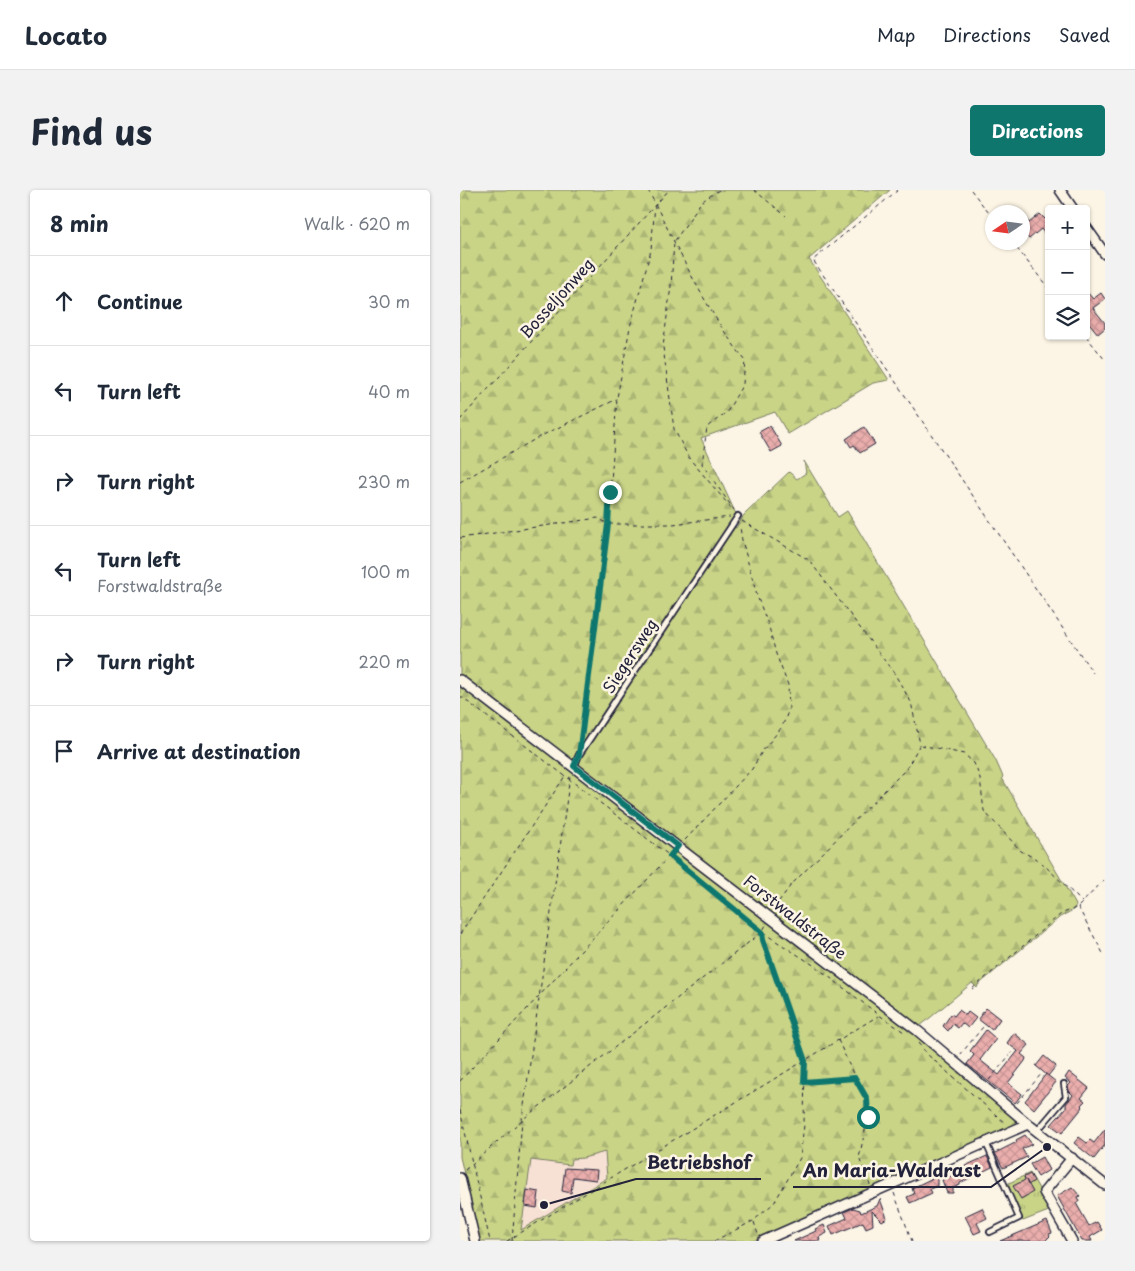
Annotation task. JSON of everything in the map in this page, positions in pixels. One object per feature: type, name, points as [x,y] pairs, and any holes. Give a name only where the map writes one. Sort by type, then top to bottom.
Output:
[{"type":"street","points":[[1060,190],[1070,205]]},
{"type":"street","points":[[1090,233],[1105,254]]},
{"type":"street","name":"Forstwaldstraße","points":[[460,680],[918,1031],[1028,1124],[1105,1185]]},
{"type":"street","points":[[762,1240],[1028,1124]]},
{"type":"street","points":[[1072,1158],[1044,1192],[1072,1241]]},
{"type":"street","points":[[460,1178],[475,1241]]},
{"type":"lane","name":"Siegersweg","points":[[574,766],[738,516]]},
{"type":"lane","points":[[1037,1131],[1066,1097],[1064,1084]]},
{"type":"lane","points":[[986,1142],[1019,1218],[990,1232]]},
{"type":"path","points":[[648,190],[702,296],[745,360],[743,384],[727,412],[706,427],[702,464],[742,521],[809,560],[894,673],[911,702],[920,744],[907,768],[791,885],[769,916]]},
{"type":"path","name":"Bosseljonweg","points":[[460,420],[669,190]]},
{"type":"path","points":[[460,1082],[678,846],[752,769],[763,750],[782,727],[789,709],[788,685],[757,596],[742,540],[738,516],[689,458],[674,429],[663,347],[671,286],[674,242],[701,202],[719,190]]},
{"type":"path","points":[[754,190],[786,216]]},
{"type":"path","points":[[898,190],[813,260],[1093,673]]},
{"type":"path","points":[[971,190],[985,208]]},
{"type":"path","points":[[582,737],[608,524],[617,398],[630,327],[651,250],[655,205]]},
{"type":"path","points":[[1018,250],[1045,283]]},
{"type":"path","points":[[1089,340],[1105,360]]},
{"type":"path","points":[[460,482],[539,437],[617,398]]},
{"type":"path","points":[[460,538],[598,518],[608,524],[673,524],[738,516]]},
{"type":"path","points":[[460,696],[670,856],[762,932],[815,966],[879,1015],[909,1035]]},
{"type":"path","points":[[920,744],[964,754],[974,763],[984,795],[984,811],[1021,851],[1040,861],[1082,902]]},
{"type":"path","points":[[460,934],[574,766]]},
{"type":"path","points":[[512,1241],[522,1120],[569,779]]},
{"type":"path","points":[[972,989],[1061,914],[1078,907],[1105,879]]},
{"type":"path","points":[[1078,907],[1105,956]]},
{"type":"path","points":[[714,1241],[753,1221],[774,1203],[800,1158],[804,1125],[805,1061],[763,940],[762,932]]},
{"type":"path","points":[[460,1174],[522,1120],[762,932]]},
{"type":"path","points":[[507,1241],[879,1015]]},
{"type":"path","points":[[955,1062],[983,1027]]},
{"type":"path","points":[[838,1040],[855,1078],[867,1099],[868,1117],[859,1158],[873,1193]]},
{"type":"path","points":[[916,1040],[928,1055],[1014,1130]]},
{"type":"path","points":[[984,1087],[1014,1050]]},
{"type":"path","points":[[1012,1109],[1042,1073]]},
{"type":"path","points":[[804,1082],[855,1078]]},
{"type":"path","points":[[460,1110],[490,1241]]},
{"type":"path","points":[[890,1185],[912,1241]]},
{"type":"path","points":[[753,1221],[762,1240]]},
{"type":"shaded area","points":[[605,1151],[607,1178],[521,1231],[531,1160],[570,1165],[571,1159],[583,1158]]},
{"type":"green space","points":[[460,190],[890,190],[809,259],[889,380],[873,383],[788,434],[775,412],[701,438],[738,515],[573,761],[460,675]]},
{"type":"green space","points":[[804,461],[838,517],[847,511],[996,761],[1002,778],[1076,905],[1073,910],[1060,917],[978,985],[977,988],[972,983],[919,1027],[579,766],[581,757],[734,527],[736,528],[744,515],[789,472],[797,479],[806,473]]},
{"type":"green space","points":[[460,684],[912,1031],[1019,1123],[753,1241],[480,1241],[460,1157]],"holes":[[[605,1152],[607,1178],[521,1230],[531,1160],[570,1165],[571,1159]]]},
{"type":"green space","points":[[1030,1173],[1051,1210],[1023,1221],[1007,1184]]},
{"type":"building","points":[[1040,214],[1045,219],[1045,234],[1041,229],[1030,238],[1030,222]]},
{"type":"building","points":[[1101,293],[1105,299],[1093,308],[1105,323],[1105,328],[1098,334],[1090,324],[1090,296],[1093,299]]},
{"type":"building","points":[[770,426],[782,446],[771,452],[759,432]]},
{"type":"building","points":[[864,427],[875,444],[860,453],[854,445],[851,447],[846,439]]},
{"type":"building","points":[[986,1008],[1000,1019],[992,1030],[978,1019]]},
{"type":"building","points":[[959,1010],[966,1015],[968,1012],[976,1018],[968,1028],[962,1023],[958,1028],[953,1024],[948,1031],[943,1026],[951,1014],[954,1016]]},
{"type":"building","points":[[986,1030],[996,1039],[980,1060],[999,1075],[1018,1051],[1007,1043],[1014,1033],[1029,1045],[1021,1054],[1026,1058],[1025,1061],[1008,1083],[1022,1094],[1015,1103],[967,1064],[974,1055],[970,1051]]},
{"type":"building","points":[[1044,1056],[1056,1066],[1048,1076],[1036,1066]]},
{"type":"building","points":[[1069,1072],[1089,1088],[1081,1098],[1085,1101],[1081,1105],[1083,1107],[1062,1133],[1051,1125],[1066,1108],[1066,1104],[1073,1095],[1069,1091],[1068,1086],[1071,1083],[1065,1078]]},
{"type":"building","points":[[1046,1074],[1056,1082],[1034,1109],[1025,1101]]},
{"type":"building","points":[[1105,1129],[1105,1145],[1094,1159],[1074,1143],[1079,1137],[1087,1143],[1090,1140],[1094,1143]]},
{"type":"building","points":[[1025,1135],[1032,1144],[1022,1149],[1027,1157],[1003,1168],[995,1153],[1017,1142],[1016,1140]]},
{"type":"building","points":[[987,1156],[992,1167],[960,1183],[960,1185],[953,1188],[953,1193],[947,1193],[942,1180],[967,1169],[965,1166]]},
{"type":"building","points":[[1042,1157],[1049,1170],[1038,1177],[1030,1164]]},
{"type":"building","points":[[565,1168],[597,1170],[596,1180],[573,1177],[571,1193],[562,1191]]},
{"type":"building","points":[[1030,1174],[1034,1181],[1029,1185],[1033,1192],[1021,1199],[1013,1186],[1025,1180],[1024,1177]]},
{"type":"building","points":[[937,1176],[937,1186],[930,1189],[932,1193],[910,1203],[907,1197],[914,1194],[912,1188]]},
{"type":"building","points":[[1072,1187],[1080,1196],[1078,1197],[1080,1201],[1076,1203],[1089,1226],[1097,1222],[1102,1230],[1090,1237],[1092,1241],[1082,1241],[1057,1196]]},
{"type":"building","points":[[527,1190],[539,1192],[537,1208],[525,1206]]},
{"type":"building","points":[[880,1199],[887,1218],[882,1221],[872,1211],[873,1225],[866,1228],[863,1222],[833,1235],[829,1226],[847,1218],[844,1212],[853,1208],[860,1210],[861,1213],[877,1206]]},
{"type":"building","points":[[982,1208],[987,1218],[977,1223],[981,1231],[974,1234],[965,1216]]},
{"type":"building","points":[[1047,1221],[1052,1233],[1049,1234],[1050,1236],[1045,1241],[1000,1241]]},
{"type":"building","points":[[824,1225],[827,1233],[819,1237],[820,1241],[794,1241],[816,1231],[815,1229]]},
{"type":"place","name":"An Maria-Waldrast","points":[[1047,1147]]},
{"type":"place","name":"Betriebshof","points":[[544,1205]]},
{"type":"route","points":[[610,492],[608,524],[579,755],[574,766],[678,846],[670,856],[762,932],[763,940],[805,1061],[804,1082],[855,1078],[867,1099],[868,1117]]}]
